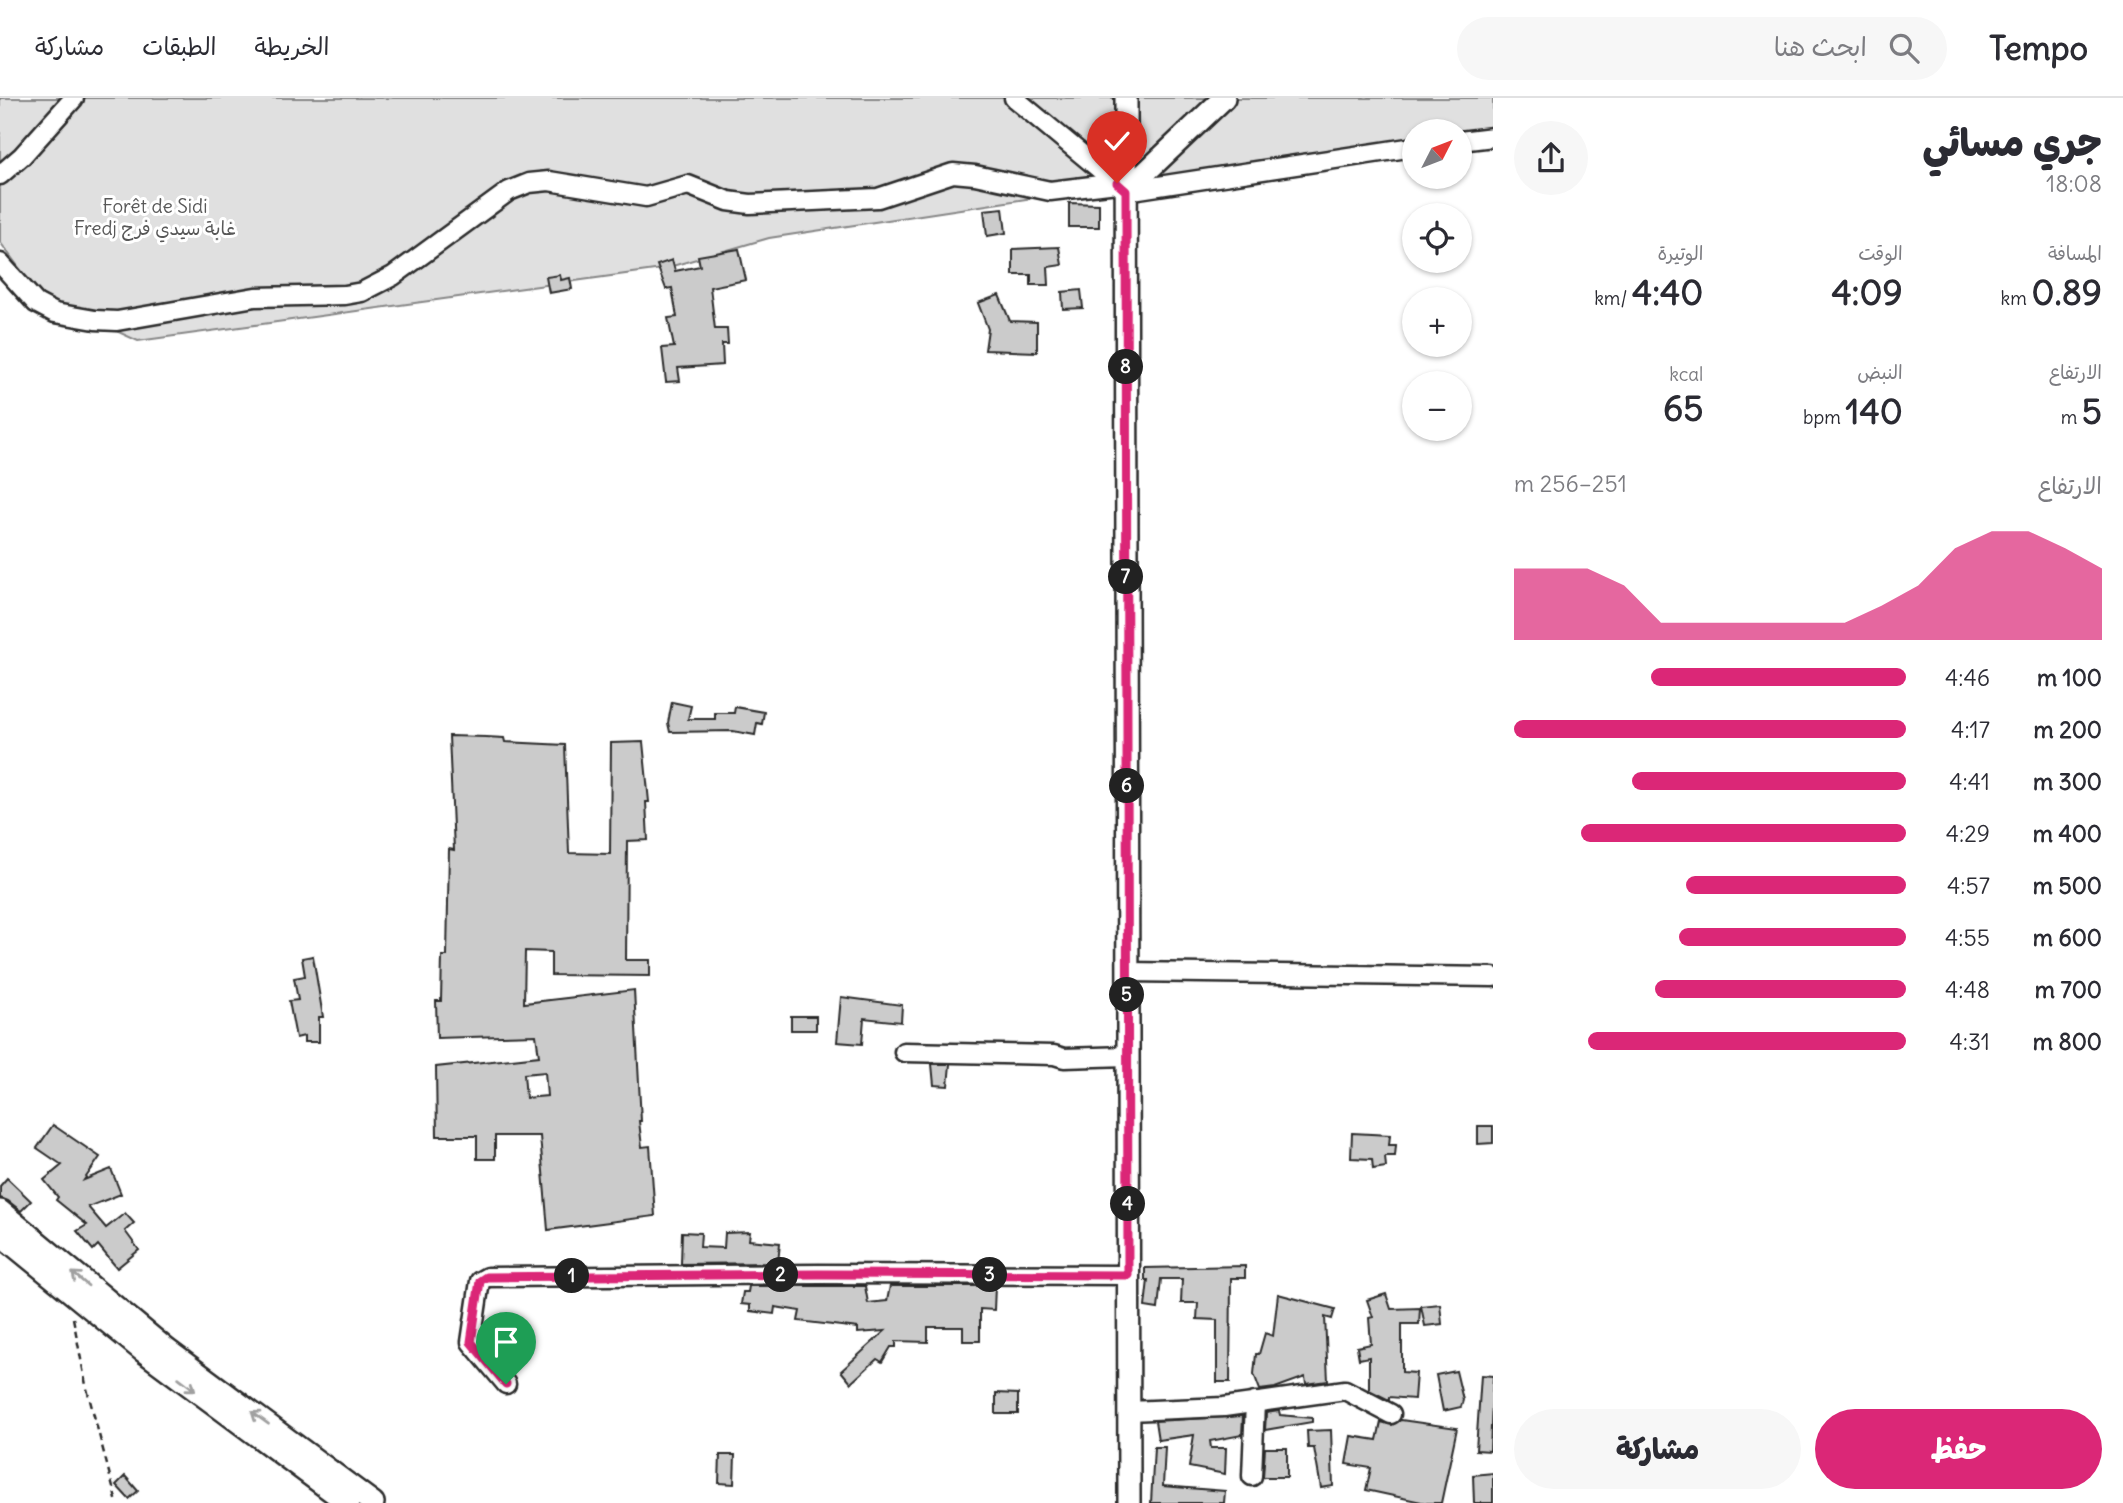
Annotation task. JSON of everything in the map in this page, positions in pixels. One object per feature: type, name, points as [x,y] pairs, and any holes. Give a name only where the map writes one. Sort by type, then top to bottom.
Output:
[{"type":"main road","points":[[1126,98],[1121,187],[1129,1503]]},
{"type":"main road","points":[[1121,187],[1224,98]]},
{"type":"main road","points":[[0,1211],[167,1350],[373,1503]]},
{"type":"main road","points":[[0,1234],[173,1374],[348,1503]]},
{"type":"street","points":[[0,175],[22,156],[74,98]]},
{"type":"street","points":[[1014,98],[1121,187]]},
{"type":"street","points":[[1472,139],[1493,136]]},
{"type":"street","points":[[0,263],[36,303],[55,313],[117,321],[255,297],[338,296],[362,292],[393,276],[509,191],[529,183],[549,181],[646,197],[688,185],[728,201],[750,204],[868,199],[953,173],[1050,191],[1121,187],[1402,150]]},
{"type":"street","points":[[1127,972],[1493,977]]},
{"type":"street","points":[[904,1052],[1054,1055],[1064,1058],[1127,1056]]},
{"type":"street","points":[[506,1384],[471,1342],[480,1281],[486,1277],[1128,1275]]},
{"type":"street","points":[[1129,1411],[1224,1407],[1345,1390],[1391,1413]]},
{"type":"street","points":[[1252,1476],[1255,1402]]},
{"type":"path","points":[[72,1313],[86,1385],[117,1503]]},
{"type":"green space","name":"Forêt de Sidi Fredj غابة سيدي فرج","points":[[0,98],[1493,98],[1493,129],[1472,132],[1472,119],[1402,119],[1402,142],[769,238],[662,269],[138,341],[40,296],[0,242]]},
{"type":"building","points":[[1069,203],[1099,204],[1099,227],[1069,227]]},
{"type":"building","points":[[1003,208],[1006,233],[987,236],[984,210]]},
{"type":"building","points":[[1059,247],[1062,265],[1048,267],[1049,285],[1031,285],[1031,275],[1013,275],[1013,249]]},
{"type":"building","points":[[739,249],[746,280],[710,287],[715,329],[727,329],[728,344],[722,344],[723,365],[678,368],[680,381],[666,382],[662,348],[674,347],[668,318],[677,317],[672,288],[666,289],[657,265],[672,260],[675,271],[700,266],[698,256]]},
{"type":"building","points":[[560,275],[561,280],[570,278],[572,289],[549,293],[546,277]]},
{"type":"building","points":[[1081,290],[1083,308],[1063,309],[1062,292]]},
{"type":"building","points":[[999,295],[1010,321],[1037,322],[1037,352],[985,350],[988,329],[978,303]]},
{"type":"building","points":[[672,702],[691,706],[688,719],[715,719],[715,713],[734,713],[735,707],[764,712],[762,724],[757,723],[755,735],[733,731],[670,732],[668,723]]},
{"type":"building","points":[[449,736],[504,738],[505,742],[565,745],[569,853],[610,854],[611,743],[643,742],[649,802],[646,802],[648,840],[627,841],[626,960],[650,960],[650,976],[551,975],[551,952],[525,951],[524,1003],[634,990],[639,1121],[642,1147],[650,1146],[655,1216],[548,1230],[540,1136],[495,1136],[495,1159],[477,1159],[477,1136],[437,1136],[436,1067],[539,1056],[536,1035],[437,1038],[436,1001],[441,1001],[442,956],[447,956],[449,849],[454,850]],"holes":[[[545,1072],[547,1096],[526,1098],[524,1074]]]},
{"type":"building","points":[[313,956],[323,1017],[319,1017],[319,1042],[304,1042],[304,1036],[296,1038],[289,1001],[298,1000],[294,978],[305,976],[302,958]]},
{"type":"building","points":[[841,997],[902,1005],[901,1022],[864,1018],[862,1044],[837,1042]]},
{"type":"building","points":[[791,1016],[816,1016],[816,1030],[791,1030]]},
{"type":"building","points":[[932,1064],[950,1064],[948,1086],[934,1085]]},
{"type":"building","points":[[53,1125],[100,1157],[84,1180],[111,1169],[121,1194],[88,1207],[106,1228],[125,1213],[134,1223],[125,1231],[139,1250],[117,1268],[98,1245],[93,1250],[77,1231],[87,1225],[56,1200],[58,1197],[44,1180],[62,1165],[37,1148]]},
{"type":"building","points":[[1478,1126],[1493,1126],[1493,1143],[1478,1144]]},
{"type":"building","points":[[1352,1133],[1390,1135],[1389,1145],[1396,1145],[1395,1156],[1385,1156],[1386,1167],[1373,1169],[1372,1159],[1351,1158]]},
{"type":"building","points":[[7,1178],[31,1201],[21,1211],[0,1198],[0,1186]]},
{"type":"building","points":[[682,1232],[701,1233],[700,1247],[724,1248],[725,1233],[750,1232],[749,1240],[780,1243],[778,1263],[681,1264]]},
{"type":"building","points":[[1245,1266],[1245,1278],[1231,1278],[1230,1382],[1217,1382],[1217,1320],[1197,1319],[1198,1303],[1181,1303],[1182,1279],[1161,1279],[1158,1309],[1145,1307],[1148,1280],[1145,1280],[1145,1268]]},
{"type":"building","points":[[749,1286],[865,1286],[868,1303],[887,1301],[890,1286],[995,1286],[994,1310],[980,1309],[980,1341],[963,1341],[963,1327],[928,1327],[928,1342],[896,1341],[896,1347],[891,1347],[882,1362],[877,1359],[851,1383],[841,1371],[885,1331],[858,1333],[858,1328],[798,1321],[800,1311],[775,1307],[774,1314],[750,1311],[750,1305],[741,1304],[743,1292],[748,1292]]},
{"type":"building","points":[[1278,1294],[1335,1309],[1332,1319],[1325,1317],[1328,1381],[1306,1384],[1305,1377],[1275,1388],[1260,1390],[1254,1374],[1256,1354],[1259,1354],[1265,1333],[1273,1336]]},
{"type":"building","points":[[1386,1294],[1391,1309],[1420,1308],[1419,1324],[1402,1324],[1402,1372],[1416,1373],[1414,1399],[1389,1397],[1389,1400],[1369,1390],[1369,1357],[1359,1359],[1357,1347],[1371,1344],[1369,1318],[1373,1317],[1367,1300]]},
{"type":"building","points":[[1440,1304],[1442,1324],[1425,1326],[1421,1306]]},
{"type":"building","points":[[1456,1371],[1463,1400],[1461,1407],[1443,1411],[1436,1375]]},
{"type":"building","points":[[1481,1375],[1493,1376],[1490,1451],[1476,1450]]},
{"type":"building","points":[[996,1393],[1018,1394],[1018,1414],[996,1414]]},
{"type":"building","points":[[1279,1411],[1280,1415],[1312,1418],[1312,1422],[1265,1430],[1266,1413]]},
{"type":"building","points":[[1243,1416],[1242,1435],[1210,1441],[1211,1448],[1226,1448],[1225,1474],[1189,1467],[1194,1435],[1158,1440],[1155,1421]]},
{"type":"building","points":[[1401,1420],[1457,1428],[1441,1503],[1426,1503],[1366,1490],[1371,1468],[1346,1464],[1351,1436],[1377,1440],[1381,1422],[1392,1425]]},
{"type":"building","points":[[1331,1430],[1333,1486],[1321,1488],[1314,1448],[1308,1448],[1307,1431]]},
{"type":"building","points":[[1154,1447],[1165,1447],[1163,1486],[1225,1491],[1224,1503],[1151,1503]]},
{"type":"building","points":[[1265,1448],[1287,1448],[1287,1477],[1263,1477]]},
{"type":"building","points":[[720,1455],[735,1455],[734,1484],[719,1483]]},
{"type":"building","points":[[1493,1473],[1493,1503],[1474,1503],[1473,1475]]},
{"type":"building","points":[[125,1476],[138,1491],[129,1499],[116,1485]]},
{"type":"route","points":[[506,1384],[471,1342],[480,1281],[486,1277],[1128,1275],[1126,191],[1117,183]]}]
